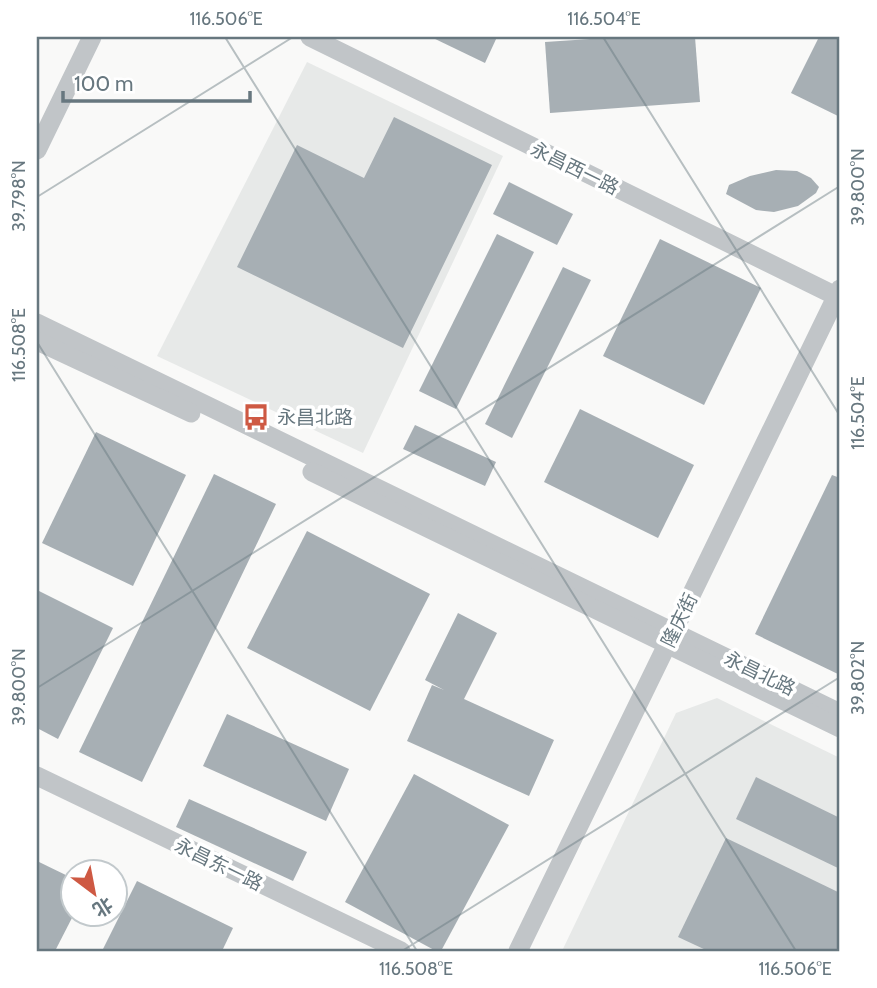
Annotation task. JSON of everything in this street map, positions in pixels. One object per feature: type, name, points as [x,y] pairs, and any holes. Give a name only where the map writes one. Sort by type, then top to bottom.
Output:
[{"type":"street","points":[[37,150],[92,37]]},
{"type":"street","name":"永昌西一路","points":[[310,37],[839,295]]},
{"type":"street","name":"隆庆街","points":[[518,951],[839,295]]},
{"type":"street","name":"永昌北路","points":[[37,323],[671,638],[840,728]]},
{"type":"street","name":"永昌北路","points":[[37,341],[671,638],[840,713]]},
{"type":"street","name":"永昌东一路","points":[[37,776],[401,951]]},
{"type":"shaded area","points":[[307,62],[503,156],[363,453],[157,356]]},
{"type":"shaded area","points":[[717,698],[840,758],[840,951],[562,951],[676,713]]},
{"type":"building","points":[[431,37],[497,37],[485,63]]},
{"type":"building","points":[[620,37],[695,37],[700,102],[550,113],[545,42]]},
{"type":"building","points":[[819,37],[840,37],[840,117],[791,93]]},
{"type":"building","points":[[394,117],[492,165],[403,348],[237,267],[297,145],[364,178]]},
{"type":"building","points":[[776,170],[797,171],[811,178],[819,187],[816,193],[798,206],[774,212],[756,210],[726,194],[729,185],[750,176]]},
{"type":"building","points":[[509,182],[573,214],[557,245],[493,214]]},
{"type":"building","points":[[497,234],[534,252],[456,409],[419,391]]},
{"type":"building","points":[[660,239],[761,288],[704,405],[603,356]]},
{"type":"building","points":[[563,267],[591,280],[512,438],[485,424]]},
{"type":"building","points":[[580,409],[694,465],[658,538],[544,482]]},
{"type":"building","points":[[415,425],[496,462],[485,486],[403,449]]},
{"type":"building","points":[[96,432],[186,475],[133,586],[42,543]]},
{"type":"building","points":[[214,474],[276,504],[142,782],[79,752]]},
{"type":"building","points":[[832,475],[840,478],[840,675],[755,634]]},
{"type":"building","points":[[307,531],[430,594],[370,711],[247,648]]},
{"type":"building","points":[[37,590],[113,628],[58,739],[37,728]]},
{"type":"building","points":[[458,613],[497,633],[464,699],[554,740],[529,796],[407,741],[432,685],[444,690],[425,680]]},
{"type":"building","points":[[227,714],[349,769],[326,821],[203,766]]},
{"type":"building","points":[[414,774],[509,825],[441,951],[436,951],[345,902]]},
{"type":"building","points":[[756,777],[840,818],[840,869],[736,819]]},
{"type":"building","points":[[189,799],[307,852],[293,881],[176,827]]},
{"type":"building","points":[[726,838],[840,893],[840,951],[708,951],[678,937]]},
{"type":"building","points":[[37,861],[60,872],[60,928],[67,928],[55,951],[37,951]]},
{"type":"building","points":[[137,881],[233,928],[222,951],[102,951],[114,928],[130,928],[130,895]]},
{"type":"place","name":"永昌北路","points":[[256,417]]}]
